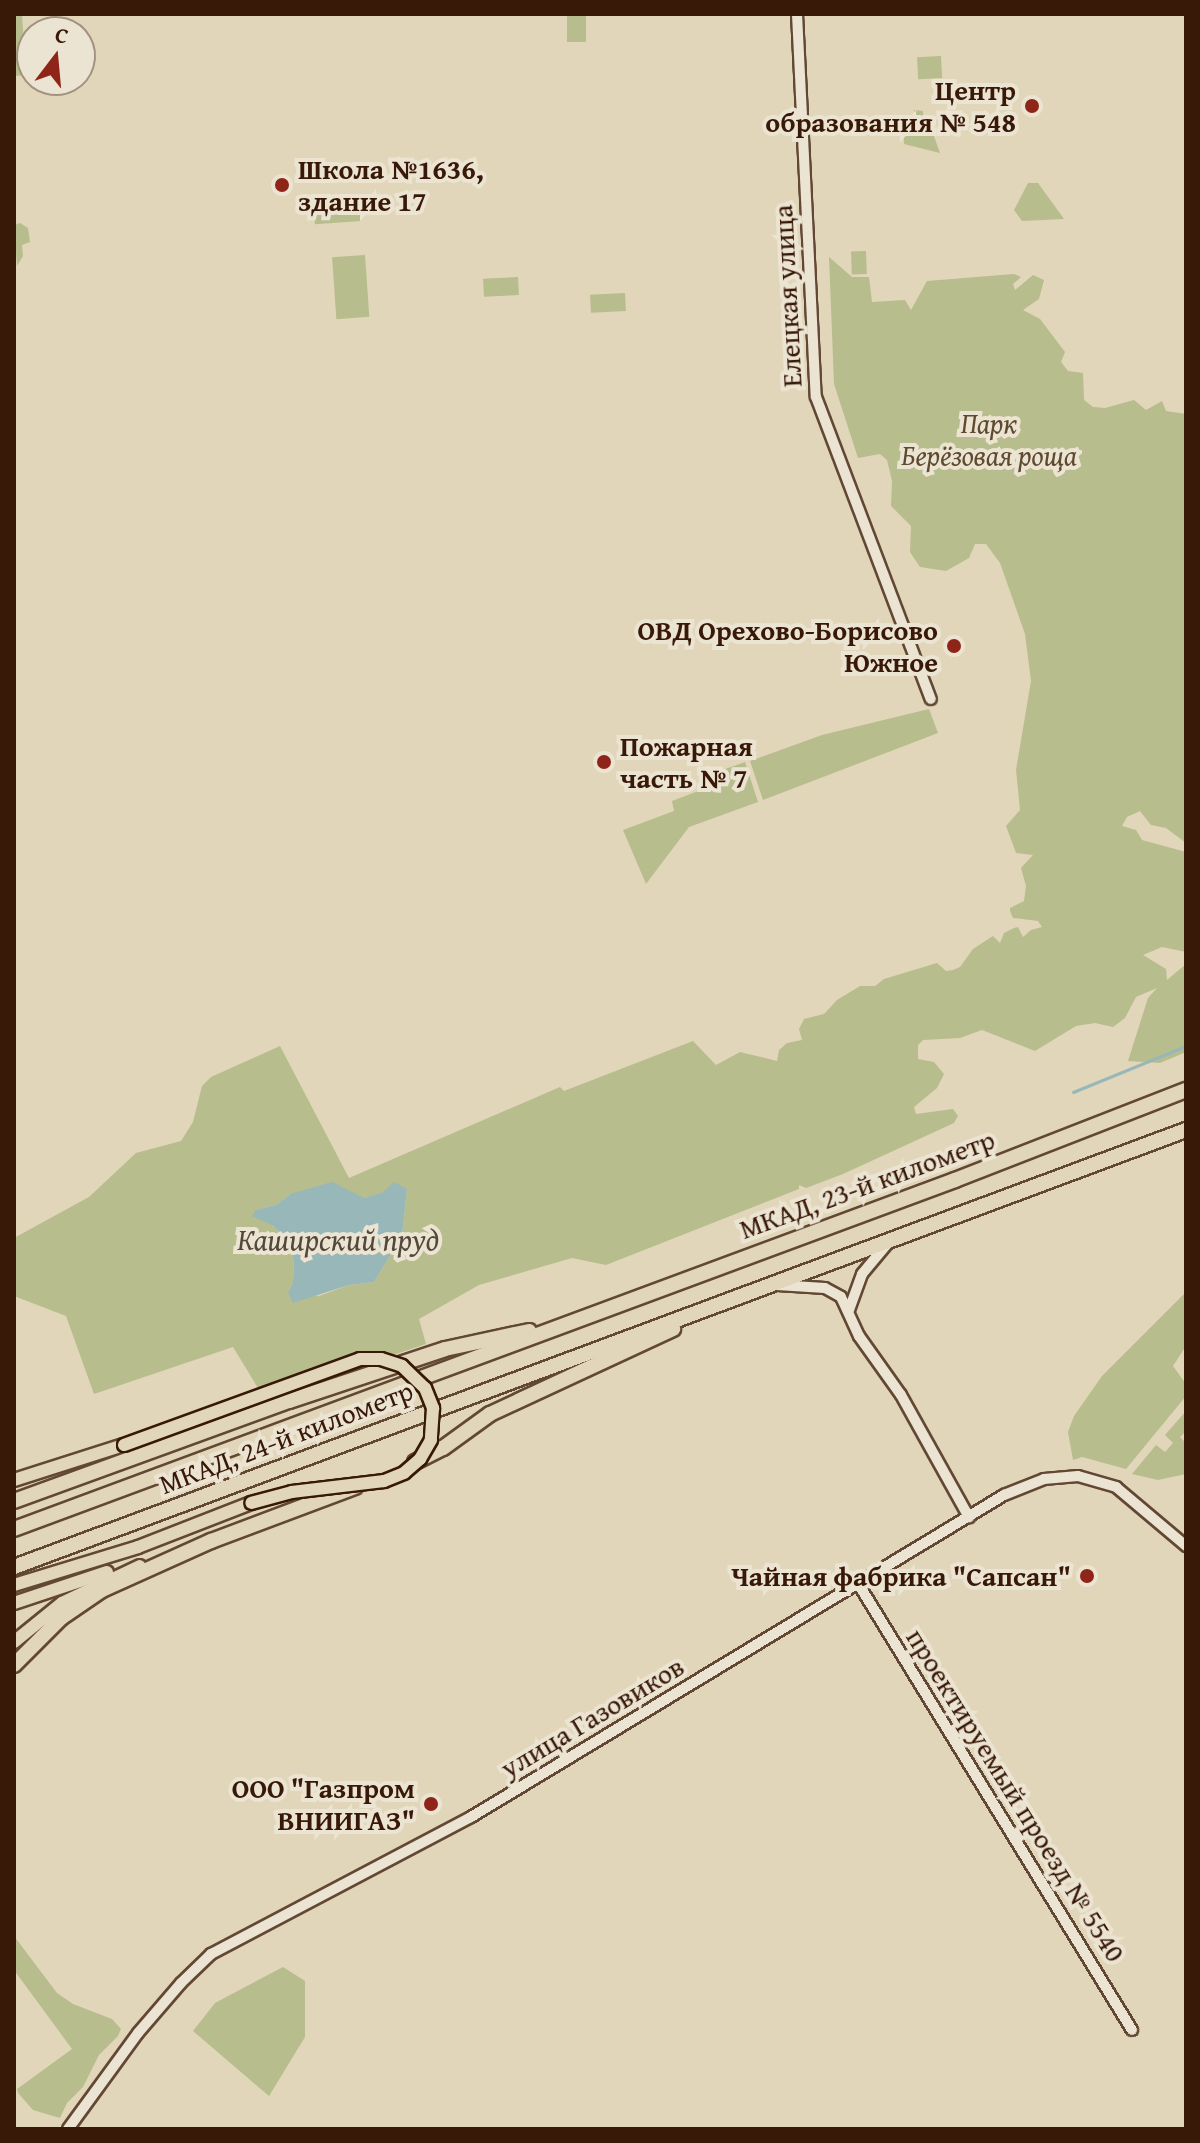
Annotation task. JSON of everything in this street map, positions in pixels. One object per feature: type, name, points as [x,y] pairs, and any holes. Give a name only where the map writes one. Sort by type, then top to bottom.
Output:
[{"type":"highway","name":"МКАД, 23-й километр","points":[[563,1325],[955,1180],[1186,1090]]},
{"type":"highway","points":[[14,1665],[38,1638],[79,1604],[211,1541],[416,1461],[443,1448],[490,1414],[612,1359],[731,1300],[1186,1130]]},
{"type":"highway","name":"МКАД, 24-й километр","points":[[14,1567],[731,1300]]},
{"type":"highway","points":[[14,1501],[445,1349],[563,1325]]},
{"type":"highway","name":"МКАД, 24-й километр","points":[[14,1529],[563,1325]]},
{"type":"main road","points":[[14,1480],[124,1445],[360,1359],[392,1361],[411,1372],[425,1388],[433,1408],[433,1429],[426,1450],[404,1473],[384,1481],[292,1492],[251,1503],[138,1547],[14,1585]]},
{"type":"main road","points":[[14,1494],[39,1491]]},
{"type":"main road","points":[[14,1603],[211,1541]]},
{"type":"main road","points":[[14,1642],[41,1618],[83,1590],[172,1554]]},
{"type":"street","name":"Елецкая улица","points":[[797,14],[816,397],[931,699]]},
{"type":"street","points":[[849,1310],[862,1274],[889,1241]]},
{"type":"street","points":[[772,1285],[825,1288],[841,1297],[859,1336],[901,1395],[969,1517]]},
{"type":"street","name":"улица Газовиков","points":[[68,2129],[154,2013],[211,1954],[471,1817],[1004,1495],[1044,1479],[1078,1476],[1116,1487],[1186,1546]]},
{"type":"street","name":"проектируемый проезд № 5540","points":[[859,1585],[1132,2030]]},
{"type":"green space","points":[[14,14],[22,14],[16,16],[14,76]]},
{"type":"green space","points":[[567,14],[586,14],[586,42],[567,42]]},
{"type":"green space","points":[[941,56],[942,78],[918,79],[917,57]]},
{"type":"green space","points":[[914,110],[923,111],[924,125],[930,125],[940,153],[904,144],[903,122],[915,121]]},
{"type":"green space","points":[[1028,183],[1038,183],[1064,219],[1022,221],[1014,210]]},
{"type":"green space","points":[[359,195],[361,221],[315,224],[313,198]]},
{"type":"green space","points":[[20,223],[28,228],[30,242],[22,245],[23,256],[17,266],[14,225]]},
{"type":"green space","points":[[866,251],[867,274],[852,275],[851,252]]},
{"type":"green space","points":[[365,255],[369,317],[336,319],[332,257]]},
{"type":"green space","name":"Парк Берёзовая роща","points":[[829,257],[852,277],[869,277],[872,302],[905,300],[911,310],[927,281],[1014,274],[1021,277],[1013,284],[1015,290],[1033,275],[1044,280],[1039,299],[1023,310],[1040,319],[1065,352],[1061,362],[1068,371],[1083,373],[1084,400],[1093,407],[1105,408],[1134,400],[1146,410],[1162,401],[1166,411],[1186,414],[1186,843],[1166,828],[1151,825],[1140,811],[1127,817],[1122,826],[1136,830],[1142,840],[1186,852],[1186,952],[1162,947],[1143,955],[1166,969],[1167,980],[1186,964],[1186,1052],[1160,1063],[1128,1061],[1148,998],[1157,988],[1136,997],[1125,1018],[1113,1027],[1095,1023],[1076,1026],[1035,1051],[982,1030],[960,1038],[923,1040],[918,1045],[918,1059],[934,1062],[944,1074],[937,1088],[914,1107],[916,1114],[953,1109],[958,1116],[954,1123],[843,1174],[806,1188],[799,1185],[799,1189],[606,1265],[572,1258],[479,1285],[419,1319],[426,1344],[264,1398],[233,1347],[94,1394],[66,1316],[14,1296],[14,1238],[89,1197],[136,1153],[181,1141],[193,1122],[202,1086],[211,1077],[280,1046],[349,1178],[560,1087],[564,1091],[693,1041],[716,1065],[740,1052],[777,1061],[779,1050],[787,1043],[802,1040],[799,1029],[804,1019],[824,1014],[837,1000],[860,986],[875,986],[884,979],[937,963],[946,971],[953,970],[960,967],[973,949],[993,936],[1000,943],[1004,933],[1014,928],[1018,927],[1023,937],[1031,930],[1042,927],[1038,921],[1013,918],[1010,911],[1010,908],[1024,901],[1026,886],[1021,868],[1033,855],[1016,853],[1006,826],[1020,810],[1016,770],[1031,681],[1025,634],[1000,563],[986,544],[975,544],[969,558],[946,571],[920,567],[910,552],[911,526],[891,506],[892,481],[887,460],[880,454],[858,458],[834,384]],"holes":[[[407,1189],[402,1236],[374,1282],[349,1285],[319,1296],[288,1292],[293,1282],[294,1261],[286,1238],[256,1210],[278,1204],[290,1194],[364,1198]]]},
{"type":"green space","points":[[518,277],[519,295],[484,297],[483,279]]},
{"type":"green space","points":[[625,293],[626,311],[591,313],[590,295]]},
{"type":"green space","points":[[929,709],[938,733],[763,800],[750,761],[822,735]]},
{"type":"green space","points":[[745,762],[758,802],[689,827],[646,884],[623,830],[674,811],[672,801],[706,788],[711,774]]},
{"type":"green space","points":[[1186,1292],[1186,1346],[1173,1366],[1186,1384],[1186,1396],[1126,1469],[1082,1457],[1073,1460],[1068,1432],[1074,1416],[1102,1376]]},
{"type":"green space","points":[[1186,1411],[1186,1431],[1180,1437],[1186,1443],[1186,1474],[1158,1480],[1132,1474],[1156,1445],[1165,1452],[1173,1443],[1165,1435]]},
{"type":"green space","points":[[14,1936],[57,1993],[73,2004],[112,2019],[121,2029],[99,2055],[83,2087],[67,2103],[60,2118],[33,2110],[18,2093],[17,2089],[72,2049],[14,1970]]},
{"type":"green space","points":[[283,1967],[305,1981],[305,2037],[269,2096],[193,2031],[215,2003]]},
{"type":"water","name":"Каширский пруд","points":[[332,1182],[364,1198],[382,1193],[394,1182],[407,1189],[402,1236],[374,1282],[349,1285],[293,1303],[288,1292],[293,1282],[294,1261],[286,1238],[272,1225],[252,1216],[256,1210],[278,1204],[290,1194]]},
{"type":"waterway","points":[[1073,1092],[1186,1046]]},
{"type":"place","name":"Центр образования № 548","points":[[1032,106]]},
{"type":"place","name":"Школа №1636, здание 17","points":[[282,185]]},
{"type":"place","name":"ОВД Орехово-Борисово Южное","points":[[954,646]]},
{"type":"place","name":"Пожарная часть № 7","points":[[604,762]]},
{"type":"place","name":"Чайная фабрика \"Сапсан\"","points":[[1087,1576]]},
{"type":"place","name":"ООО \"Газпром ВНИИГАЗ\"","points":[[431,1804]]}]
